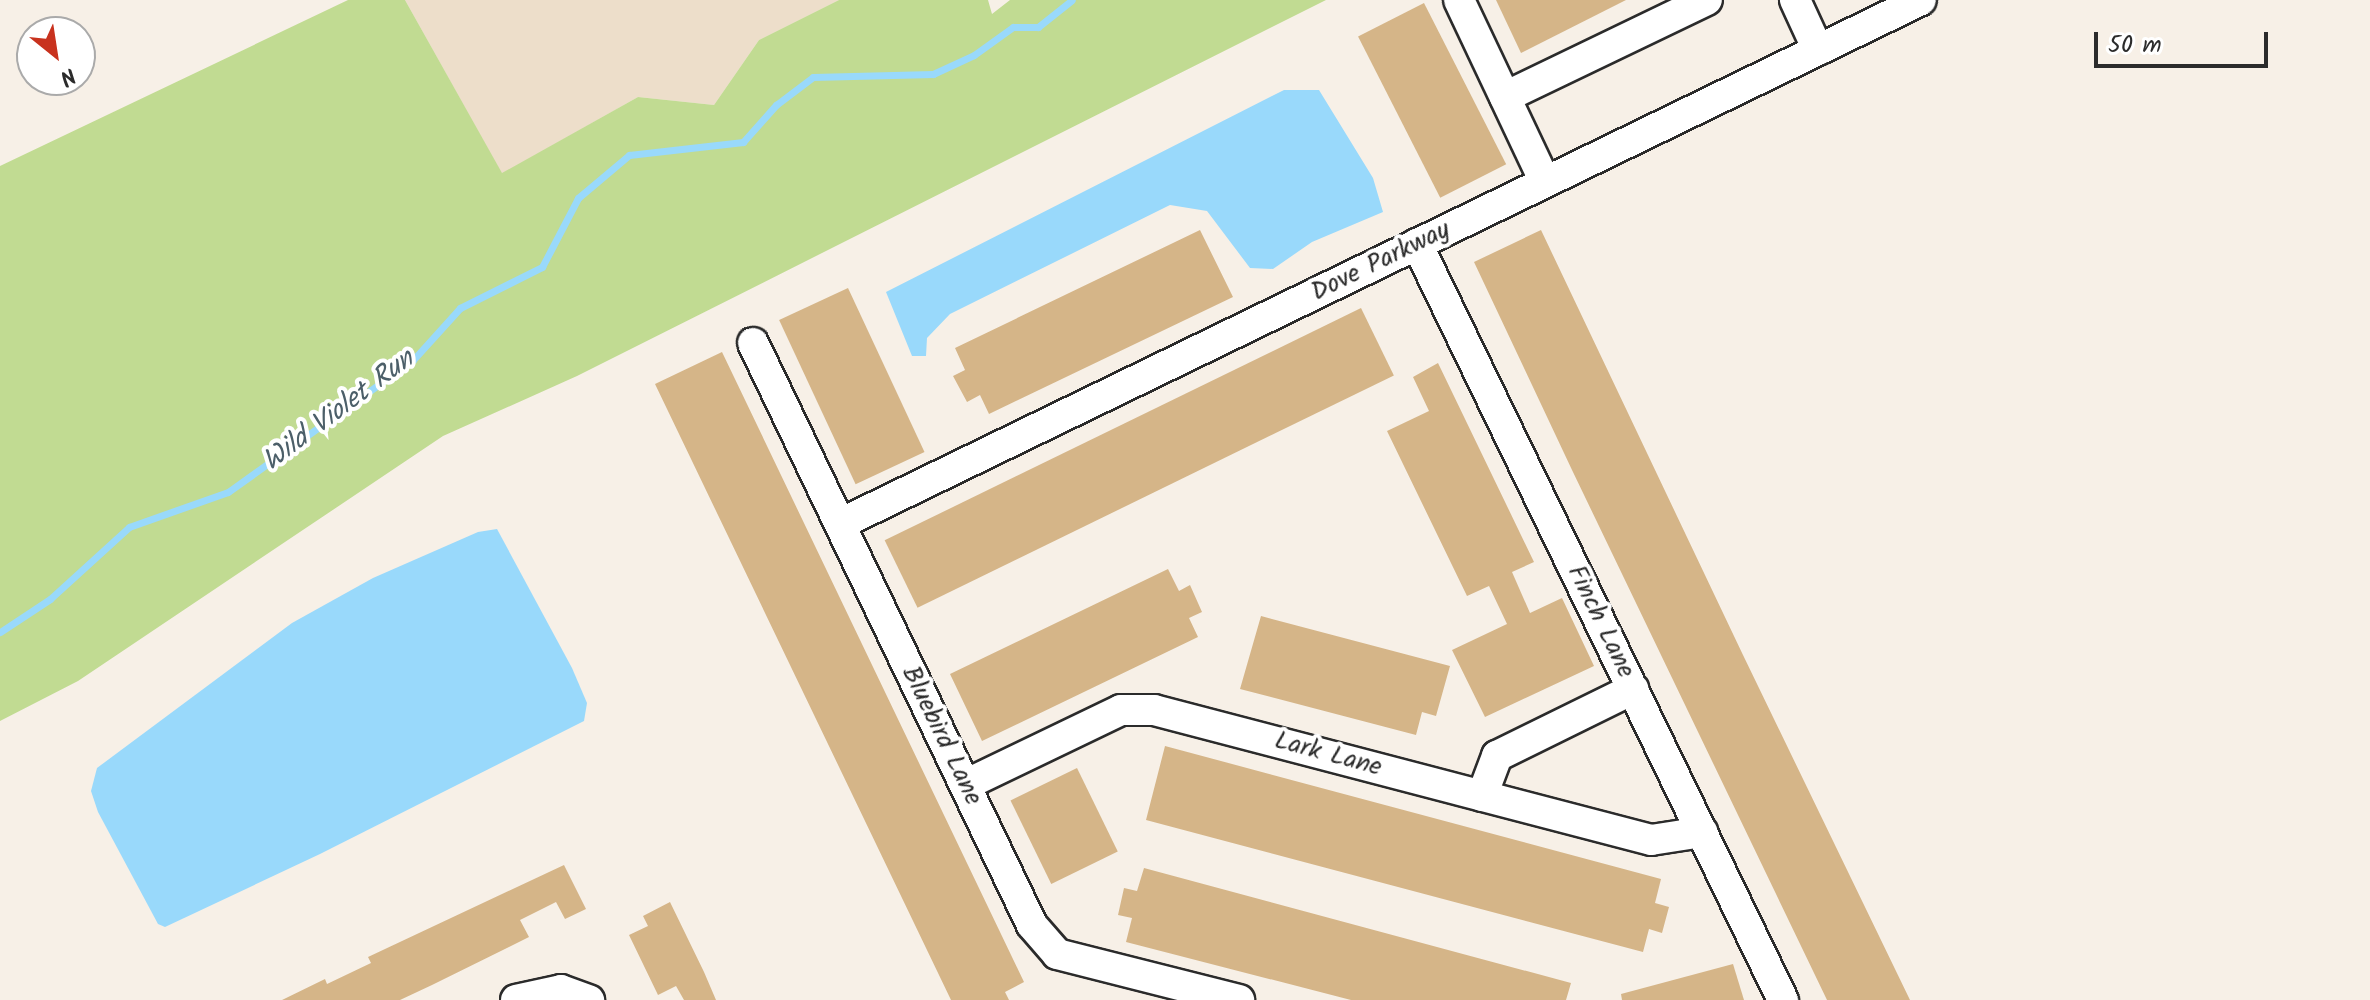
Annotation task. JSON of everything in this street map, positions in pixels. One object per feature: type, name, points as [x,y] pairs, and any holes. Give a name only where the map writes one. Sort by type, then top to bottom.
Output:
[{"type":"street","points":[[1459,0],[1545,182]]},
{"type":"street","points":[[1505,97],[1707,0]]},
{"type":"street","points":[[1795,0],[1818,50]]},
{"type":"street","name":"Dove Parkway","points":[[840,524],[1921,0]]},
{"type":"street","name":"Finch Lane","points":[[1417,244],[1783,1000]]},
{"type":"street","name":"Bluebird Lane","points":[[753,343],[1032,925],[1057,954],[1239,1000]]},
{"type":"street","points":[[1482,796],[1497,756],[1633,689]]},
{"type":"street","name":"Lark Lane","points":[[965,785],[1121,710],[1154,710],[1651,840],[1702,832]]},
{"type":"street","points":[[516,1000],[561,990],[589,1000]]},
{"type":"shaded area","points":[[405,0],[839,0],[759,40],[714,105],[638,97],[502,174]]},
{"type":"green space","points":[[348,0],[405,0],[502,173],[638,97],[714,105],[759,40],[839,0],[988,0],[992,14],[1010,0],[1326,0],[577,376],[443,436],[78,681],[0,721],[0,166]]},
{"type":"water","points":[[1284,90],[1319,90],[1373,178],[1383,212],[1312,242],[1273,269],[1250,268],[1207,211],[1170,205],[950,314],[927,338],[926,356],[912,356],[886,292]]},
{"type":"water","points":[[497,529],[572,668],[587,703],[584,721],[320,854],[165,927],[158,924],[98,812],[91,791],[97,768],[292,623],[373,578],[478,532]]},
{"type":"building","points":[[1496,0],[1626,0],[1521,53]]},
{"type":"building","points":[[1424,3],[1506,164],[1440,198],[1358,37]]},
{"type":"building","points":[[1200,230],[1233,297],[989,414],[980,395],[967,402],[953,376],[965,370],[955,348]]},
{"type":"building","points":[[1541,230],[1910,1000],[1827,1000],[1572,470],[1474,262]]},
{"type":"building","points":[[848,288],[924,452],[856,484],[779,320]]},
{"type":"building","points":[[1361,308],[1394,375],[918,608],[885,540]]},
{"type":"building","points":[[722,352],[1024,982],[1005,992],[1009,1000],[951,1000],[655,384]]},
{"type":"building","points":[[1438,363],[1534,562],[1512,572],[1530,613],[1562,598],[1594,666],[1485,717],[1452,650],[1507,624],[1489,586],[1467,596],[1387,431],[1429,411],[1413,377]]},
{"type":"building","points":[[1168,569],[1179,591],[1190,585],[1202,612],[1189,618],[1198,637],[982,741],[950,674]]},
{"type":"building","points":[[1261,616],[1450,666],[1436,716],[1422,712],[1416,735],[1240,689]]},
{"type":"building","points":[[1165,746],[1661,879],[1655,903],[1669,907],[1662,933],[1649,929],[1643,952],[1146,820]]},
{"type":"building","points":[[1077,768],[1118,852],[1051,884],[1010,800]]},
{"type":"building","points":[[564,865],[586,909],[565,919],[556,902],[520,920],[529,937],[432,985],[400,1000],[282,1000],[325,979],[327,984],[371,963],[368,957]]},
{"type":"building","points":[[1144,868],[1571,983],[1566,1000],[1351,1000],[1126,942],[1132,918],[1118,915],[1124,888],[1137,891]]},
{"type":"building","points":[[670,902],[716,1000],[684,1000],[676,986],[658,995],[629,935],[648,926],[643,916]]},
{"type":"building","points":[[1733,964],[1744,1000],[1622,1000],[1621,994]]},
{"type":"waterway","name":"Wild Violet Run","points":[[0,632],[50,599],[129,527],[228,492],[413,360],[460,308],[542,267],[578,198],[629,155],[743,142],[776,105],[813,77],[933,74],[974,55],[1013,27],[1038,27],[1072,0]]}]
